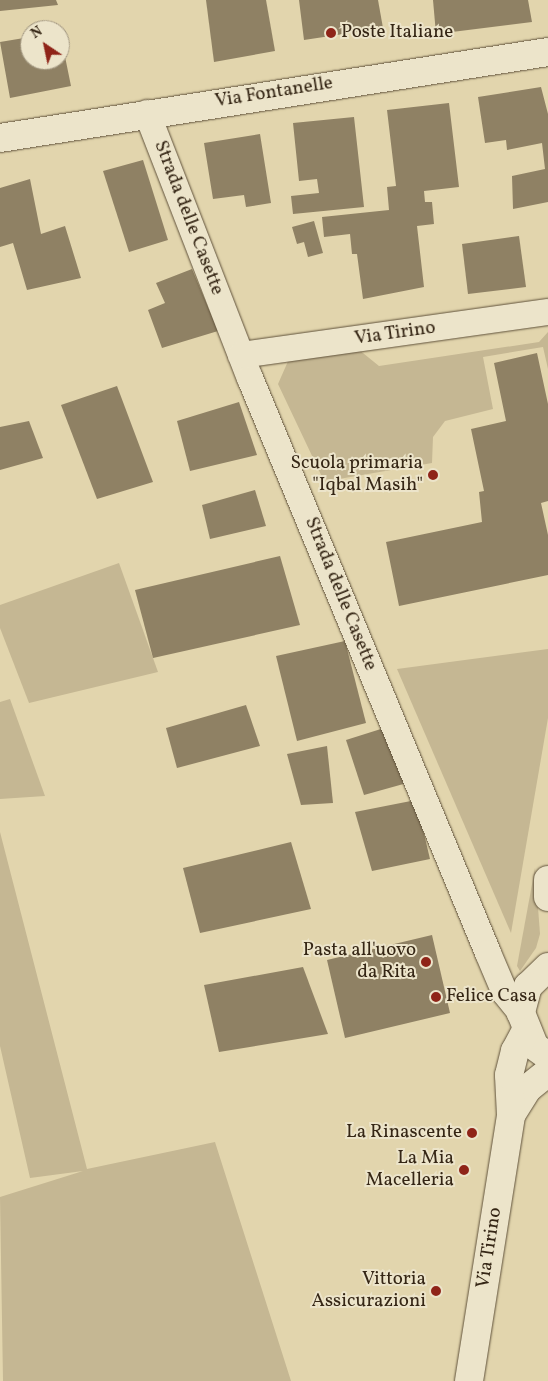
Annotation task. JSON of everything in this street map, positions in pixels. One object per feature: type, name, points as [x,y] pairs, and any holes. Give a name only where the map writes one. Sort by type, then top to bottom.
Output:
[{"type":"street","name":"Via Fontanelle","points":[[0,138],[148,113],[548,52]]},
{"type":"street","name":"Strada delle Casette","points":[[148,113],[242,355],[502,985],[523,1022]]},
{"type":"street","name":"Via Tirino","points":[[242,355],[548,312]]},
{"type":"street","points":[[548,880],[548,897]]},
{"type":"street","name":"Via Tirino","points":[[469,1381],[511,1115],[509,1075],[523,1022],[528,986],[548,962]]},
{"type":"street","points":[[523,1022],[534,1046],[548,1056]]},
{"type":"street","name":"Via Tirino","points":[[511,1115],[527,1089],[548,1072]]},
{"type":"shaded area","points":[[548,332],[548,369],[543,347],[483,357],[493,409],[445,421],[433,437],[432,463],[333,480],[323,479],[278,384],[289,359],[358,349],[379,366],[539,342]]},
{"type":"shaded area","points":[[119,563],[158,672],[29,703],[0,628],[0,605]]},
{"type":"shaded area","points":[[548,649],[548,718],[511,933],[397,669]]},
{"type":"shaded area","points":[[10,699],[45,796],[0,799],[0,702]]},
{"type":"shaded area","points":[[0,832],[87,1169],[215,1142],[291,1381],[3,1381],[0,1197],[83,1171],[30,1178],[0,1046]]},
{"type":"shaded area","points":[[535,868],[540,934],[536,948],[520,971],[517,966]]},
{"type":"building","points":[[0,0],[56,0],[58,5],[0,11]]},
{"type":"building","points":[[206,0],[266,0],[275,51],[214,62]]},
{"type":"building","points":[[299,0],[378,0],[383,28],[304,40]]},
{"type":"building","points":[[433,0],[528,0],[532,22],[436,34]]},
{"type":"building","points":[[20,39],[20,70],[68,70],[71,86],[10,98],[0,42]]},
{"type":"building","points":[[541,87],[548,114],[548,202],[513,209],[512,176],[545,169],[542,143],[507,150],[506,140],[485,143],[478,97]]},
{"type":"building","points":[[449,103],[459,187],[424,191],[425,202],[432,202],[434,224],[417,226],[424,287],[363,299],[357,254],[352,254],[350,234],[324,237],[322,217],[389,210],[387,187],[396,186],[387,110]]},
{"type":"building","points":[[354,117],[364,207],[293,214],[291,196],[319,193],[317,179],[299,181],[293,123]]},
{"type":"building","points":[[260,134],[271,203],[246,207],[244,195],[213,199],[204,143]]},
{"type":"building","points":[[143,160],[168,240],[129,252],[103,171]]},
{"type":"building","points":[[30,179],[41,234],[65,226],[81,278],[27,290],[13,243],[0,247],[0,188]]},
{"type":"building","points":[[314,221],[323,253],[308,257],[304,242],[297,244],[292,227]]},
{"type":"building","points":[[519,236],[526,287],[468,294],[462,244]]},
{"type":"building","points":[[192,269],[218,331],[162,348],[148,310],[165,303],[156,283]]},
{"type":"building","points":[[537,353],[548,404],[548,501],[541,503],[548,535],[548,575],[399,606],[386,542],[482,522],[479,492],[484,491],[471,429],[506,421],[494,363]]},
{"type":"building","points":[[117,386],[153,482],[97,499],[61,405]]},
{"type":"building","points":[[239,402],[257,455],[190,471],[177,421]]},
{"type":"building","points":[[29,421],[43,458],[0,470],[0,427]]},
{"type":"building","points":[[255,490],[266,526],[210,539],[202,505]]},
{"type":"building","points":[[280,556],[300,625],[153,658],[135,590]]},
{"type":"building","points":[[345,641],[366,723],[297,741],[276,656]]},
{"type":"building","points":[[246,705],[260,746],[177,768],[166,728]]},
{"type":"building","points":[[384,728],[407,783],[364,795],[346,740]]},
{"type":"building","points":[[327,746],[333,803],[301,805],[287,754]]},
{"type":"building","points":[[416,800],[430,859],[372,871],[355,812]]},
{"type":"building","points":[[291,842],[311,909],[200,933],[183,868]]},
{"type":"building","points":[[432,935],[450,1013],[345,1038],[327,960]]},
{"type":"building","points":[[303,967],[328,1034],[219,1052],[204,985]]},
{"type":"place","name":"Poste Italiane","points":[[331,33]]},
{"type":"place","name":"Scuola primaria \"Iqbal Masih\"","points":[[433,475]]},
{"type":"place","name":"Pasta all'uovo da Rita","points":[[426,962]]},
{"type":"place","name":"Felice Casa","points":[[436,997]]},
{"type":"place","name":"La Rinascente","points":[[472,1133]]},
{"type":"place","name":"La Mia Macelleria","points":[[464,1170]]},
{"type":"place","name":"Vittoria Assicurazioni","points":[[436,1291]]}]
